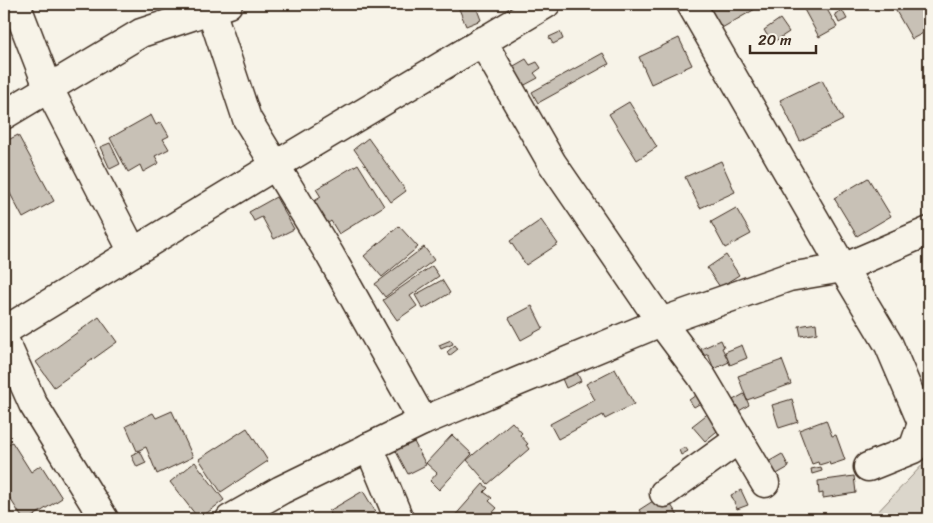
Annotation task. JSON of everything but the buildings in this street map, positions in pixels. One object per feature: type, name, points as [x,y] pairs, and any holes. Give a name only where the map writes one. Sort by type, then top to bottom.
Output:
[{"type":"street","points":[[16,4],[48,88],[133,252]]},
{"type":"street","points":[[4,331],[482,40],[546,4]]},
{"type":"street","points":[[691,4],[842,268],[889,345],[927,427],[913,449],[868,467]]},
{"type":"street","points":[[4,115],[141,33],[217,6],[247,119],[330,255],[423,421]]},
{"type":"street","points":[[482,40],[552,163],[661,322],[702,376],[765,482]]},
{"type":"street","points":[[230,519],[281,490],[423,421],[661,322],[789,277],[842,268],[929,231]]},
{"type":"street","points":[[4,340],[33,404],[104,519]]},
{"type":"street","points":[[664,493],[739,439]]},
{"type":"street","points":[[369,447],[399,519]]},
{"type":"shaded area","points":[[929,458],[929,519],[871,519]]}]
